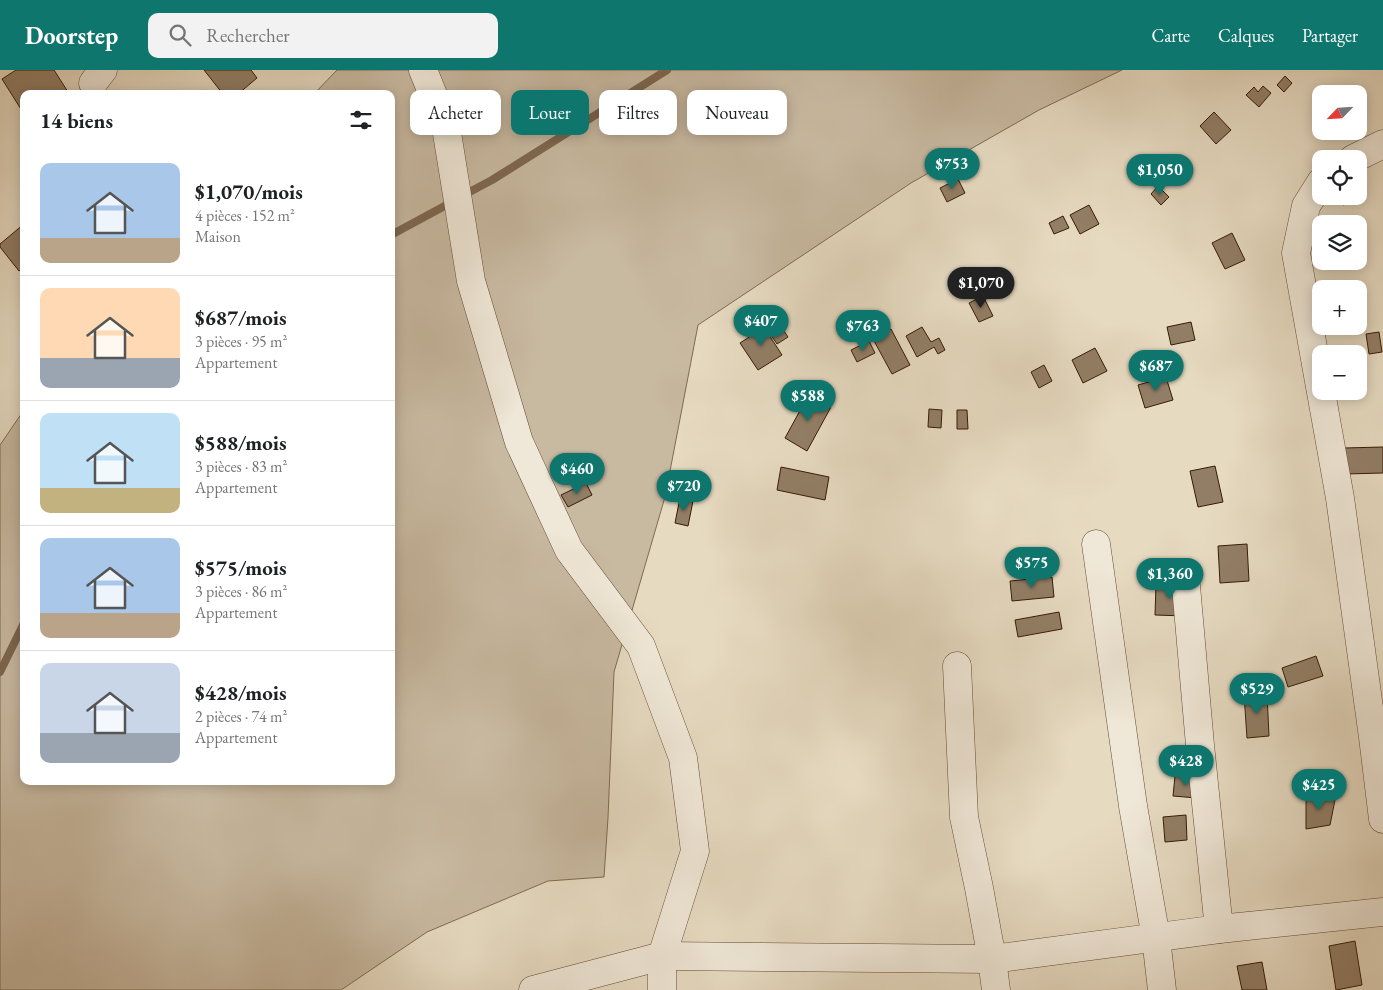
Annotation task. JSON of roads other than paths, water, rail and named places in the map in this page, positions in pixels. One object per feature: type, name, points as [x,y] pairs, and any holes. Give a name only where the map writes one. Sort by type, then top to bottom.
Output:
[{"type":"street","points":[[423,70],[446,127],[471,281],[519,442],[569,550],[641,646],[683,758],[695,851],[662,956],[662,990]]},
{"type":"street","points":[[1367,152],[1383,144]]},
{"type":"street","points":[[1312,196],[1306,206],[1296,253],[1340,498],[1383,819]]},
{"type":"street","points":[[1096,544],[1133,806],[1156,938],[1162,990]]},
{"type":"street","points":[[1186,586],[1200,754],[1219,929]]},
{"type":"street","points":[[957,666],[964,817],[980,888],[996,990]]},
{"type":"street","points":[[533,990],[662,956],[992,958],[1219,929],[1383,912]]},
{"type":"waterway","points":[[462,196],[492,180],[667,70]]},
{"type":"waterway","points":[[395,233],[452,202]]},
{"type":"waterway","points":[[0,672],[20,631]]}]
